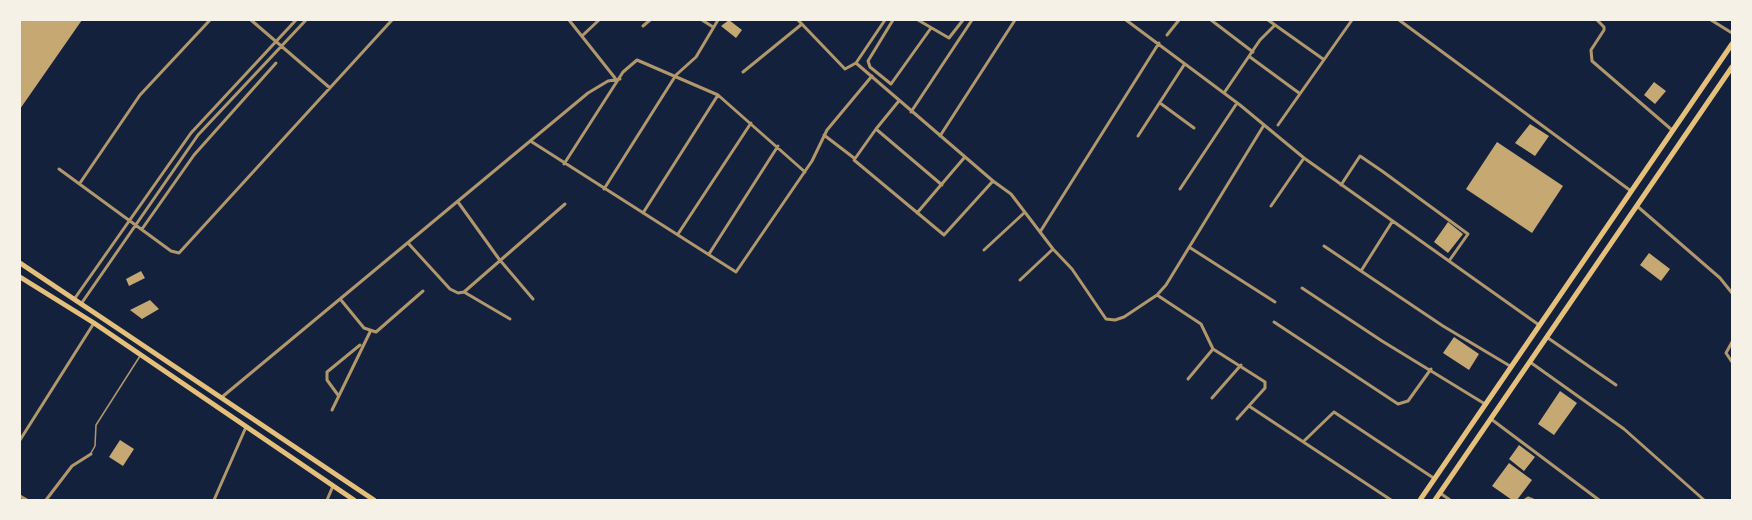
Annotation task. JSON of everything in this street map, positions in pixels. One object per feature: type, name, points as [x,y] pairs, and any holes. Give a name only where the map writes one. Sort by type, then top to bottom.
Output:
[{"type":"main road","points":[[1420,501],[1732,44]]},
{"type":"main road","points":[[1435,501],[1731,71],[1718,65]]},
{"type":"main road","points":[[1701,90],[1711,97]]},
{"type":"main road","points":[[20,263],[374,501]]},
{"type":"main road","points":[[20,277],[94,322],[354,501]]},
{"type":"street","points":[[80,183],[140,95],[210,20]]},
{"type":"street","points":[[251,20],[330,88]]},
{"type":"street","points":[[74,300],[192,133],[296,20]]},
{"type":"street","points":[[81,304],[198,135],[306,20]]},
{"type":"street","points":[[59,169],[171,251],[182,252],[392,20]]},
{"type":"street","points":[[568,20],[617,79]]},
{"type":"street","points":[[582,36],[599,20]]},
{"type":"street","points":[[643,26],[650,20]]},
{"type":"street","points":[[702,20],[713,27]]},
{"type":"street","points":[[604,189],[676,75],[696,57],[718,20]]},
{"type":"street","points":[[798,20],[843,68],[856,63],[885,20]]},
{"type":"street","points":[[893,20],[868,62],[870,67],[891,84],[931,28]]},
{"type":"street","points":[[918,20],[949,38],[963,20]]},
{"type":"street","points":[[911,112],[972,20]]},
{"type":"street","points":[[940,136],[1015,20]]},
{"type":"street","points":[[1126,20],[1237,103],[1304,158],[1539,325]]},
{"type":"street","points":[[1167,35],[1179,20]]},
{"type":"street","points":[[1211,20],[1253,52]]},
{"type":"street","points":[[1268,20],[1323,59]]},
{"type":"street","points":[[1278,125],[1352,20]]},
{"type":"street","points":[[1399,20],[1632,192]]},
{"type":"street","points":[[1597,20],[1604,30],[1591,50],[1592,61],[1674,131]]},
{"type":"street","points":[[1711,20],[1732,33]]},
{"type":"street","points":[[743,72],[802,24]]},
{"type":"street","points":[[1223,93],[1275,25]]},
{"type":"street","points":[[1040,232],[1159,43]]},
{"type":"street","points":[[1250,57],[1299,93]]},
{"type":"street","points":[[564,164],[617,79],[630,64],[637,60],[718,95],[805,172]]},
{"type":"street","points":[[142,228],[205,142],[276,63]]},
{"type":"street","points":[[856,63],[963,158],[1006,189],[1053,249],[1072,269],[1102,316],[1109,321],[1124,317],[1156,295],[1189,248],[1264,125]]},
{"type":"street","points":[[1138,136],[1184,65]]},
{"type":"street","points":[[532,142],[738,271],[805,172],[824,135],[872,76]]},
{"type":"street","points":[[221,399],[588,93],[617,79]]},
{"type":"street","points":[[239,89],[246,96]]},
{"type":"street","points":[[643,213],[718,95]]},
{"type":"street","points":[[854,158],[899,102]]},
{"type":"street","points":[[1160,103],[1194,128]]},
{"type":"street","points":[[1180,189],[1237,103]]},
{"type":"street","points":[[678,234],[751,123]]},
{"type":"street","points":[[876,129],[942,185]]},
{"type":"street","points":[[198,135],[205,142]]},
{"type":"street","points":[[824,135],[940,233],[947,234],[993,181]]},
{"type":"street","points":[[709,254],[778,146]]},
{"type":"street","points":[[1341,185],[1360,156],[1382,171],[1468,234],[1449,261]]},
{"type":"street","points":[[917,213],[963,158]]},
{"type":"street","points":[[1271,206],[1304,158]]},
{"type":"street","points":[[170,165],[181,172]]},
{"type":"street","points":[[458,202],[499,259],[533,299]]},
{"type":"street","points":[[464,292],[499,259],[565,204]]},
{"type":"street","points":[[1637,206],[1720,278],[1732,293]]},
{"type":"street","points":[[984,250],[1024,213]]},
{"type":"street","points":[[1361,271],[1392,222]]},
{"type":"street","points":[[408,243],[442,282],[455,292],[464,292],[510,319]]},
{"type":"street","points":[[1324,246],[1443,326],[1512,367]]},
{"type":"street","points":[[1189,248],[1275,302]]},
{"type":"street","points":[[1020,280],[1053,249]]},
{"type":"street","points":[[1302,288],[1382,341],[1486,404]]},
{"type":"street","points":[[332,410],[362,343],[370,332],[381,330],[423,291]]},
{"type":"street","points":[[1156,295],[1201,324],[1213,349],[1241,365],[1266,384],[1238,418]]},
{"type":"street","points":[[340,299],[370,332]]},
{"type":"street","points":[[20,440],[94,322]]},
{"type":"street","points":[[1274,322],[1398,404],[1408,401],[1431,369]]},
{"type":"street","points":[[1546,337],[1616,385]]},
{"type":"street","points":[[1732,342],[1726,353],[1732,362]]},
{"type":"street","points":[[338,395],[327,380],[327,372],[362,343]]},
{"type":"street","points":[[1188,379],[1213,349]]},
{"type":"street","points":[[1530,362],[1624,429],[1704,501]]},
{"type":"street","points":[[1212,398],[1241,365]]},
{"type":"street","points":[[1249,406],[1391,501]]},
{"type":"street","points":[[1304,441],[1334,412],[1435,479]]},
{"type":"street","points":[[1491,418],[1599,501]]},
{"type":"street","points":[[214,501],[246,427]]},
{"type":"street","points":[[46,501],[72,466],[91,454]]},
{"type":"street","points":[[327,501],[333,486]]},
{"type":"street","points":[[1440,493],[1450,501]]},
{"type":"street","points":[[20,496],[27,501]]},
{"type":"street","points":[[1525,501],[1528,498],[1533,501]]},
{"type":"lane","points":[[91,454],[95,446],[96,425],[141,355]]},
{"type":"building","points":[[20,20],[82,20],[20,109]]},
{"type":"building","points":[[729,20],[742,30],[736,38],[721,26]]},
{"type":"building","points":[[1654,82],[1666,91],[1655,104],[1644,95]]},
{"type":"building","points":[[1530,124],[1549,136],[1535,156],[1515,143]]},
{"type":"building","points":[[1497,142],[1563,186],[1532,233],[1466,189]]},
{"type":"building","points":[[1448,222],[1463,234],[1448,253],[1434,242]]},
{"type":"building","points":[[1649,253],[1670,269],[1661,281],[1640,265]]},
{"type":"building","points":[[141,271],[145,278],[129,286],[126,279]]},
{"type":"building","points":[[150,300],[159,309],[142,319],[130,310]]},
{"type":"building","points":[[1454,337],[1479,354],[1469,370],[1443,353]]},
{"type":"building","points":[[1560,391],[1577,403],[1554,435],[1538,424]]},
{"type":"building","points":[[120,440],[134,449],[123,466],[109,457]]},
{"type":"building","points":[[1519,445],[1535,457],[1524,471],[1509,459]]},
{"type":"building","points":[[1509,463],[1532,480],[1517,500],[1512,500],[1492,486]]}]
